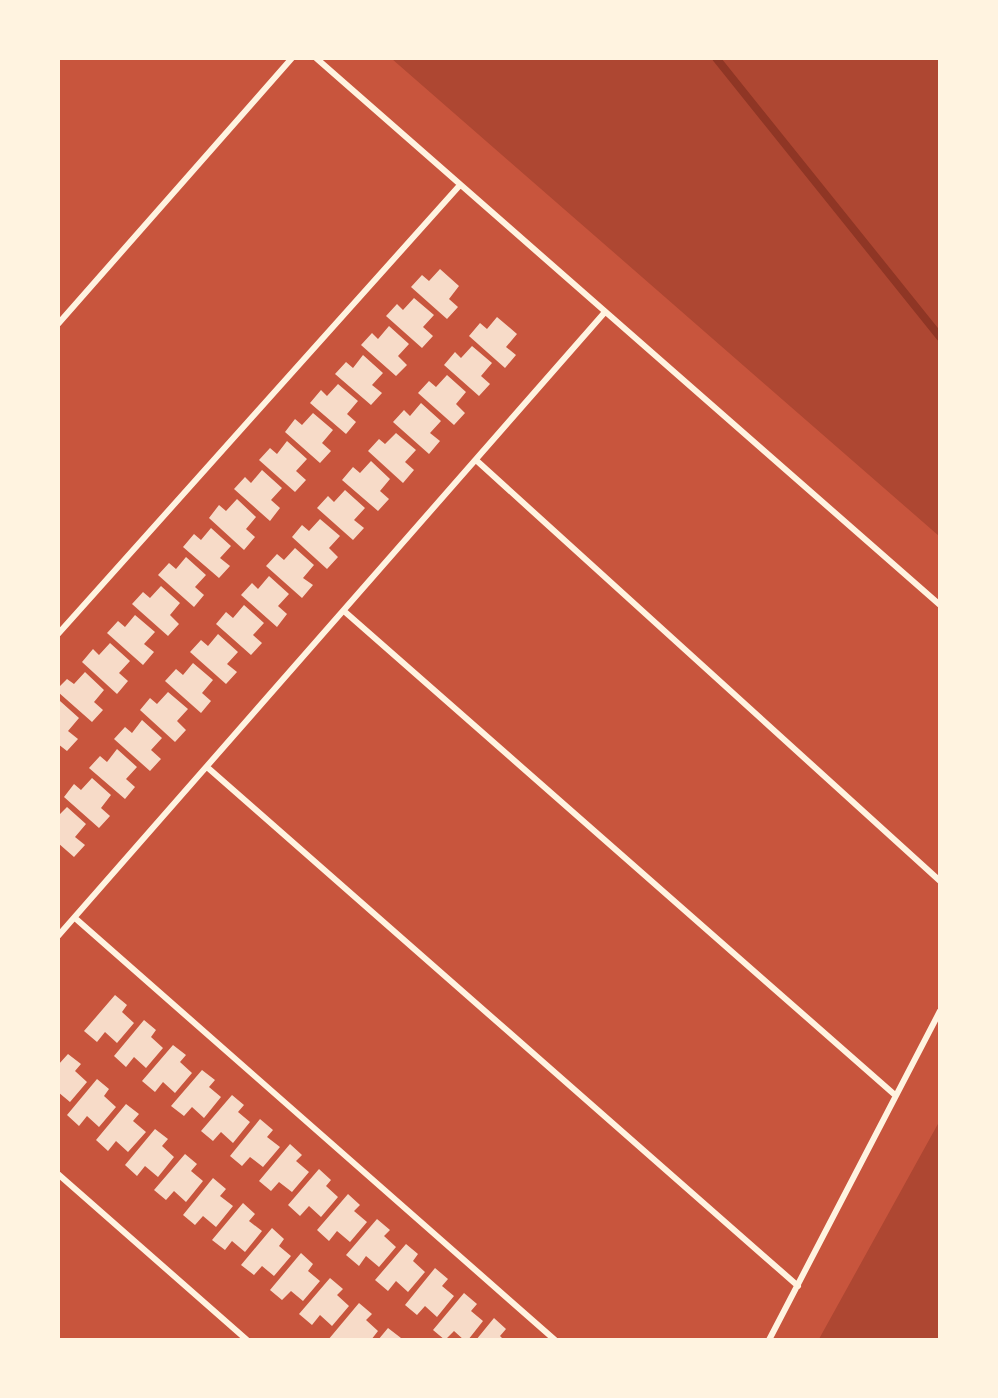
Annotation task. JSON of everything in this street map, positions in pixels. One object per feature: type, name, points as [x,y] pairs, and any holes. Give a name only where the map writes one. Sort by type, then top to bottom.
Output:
[{"type":"street","points":[[58,324],[292,58]]},
{"type":"street","points":[[316,58],[939,605]]},
{"type":"street","points":[[58,634],[460,185]]},
{"type":"street","points":[[58,936],[605,312]]},
{"type":"street","points":[[476,460],[939,880]]},
{"type":"street","points":[[344,610],[895,1095]]},
{"type":"street","points":[[207,767],[798,1286]]},
{"type":"street","points":[[75,918],[555,1340]]},
{"type":"street","points":[[769,1340],[939,1011]]},
{"type":"street","points":[[58,1174],[247,1340]]},
{"type":"shaded area","points":[[392,59],[939,59],[939,536]]},
{"type":"shaded area","points":[[939,1122],[939,1339],[819,1339]]},
{"type":"building","points":[[440,269],[459,286],[449,299],[458,307],[447,319],[411,287],[422,275],[429,281]]},
{"type":"building","points":[[414,298],[434,315],[423,327],[433,336],[422,348],[386,316],[397,304],[403,310]]},
{"type":"building","points":[[497,317],[517,334],[506,347],[516,355],[505,368],[469,336],[480,323],[487,329]]},
{"type":"building","points":[[389,326],[409,344],[398,356],[407,365],[396,376],[361,345],[372,333],[378,339]]},
{"type":"building","points":[[472,346],[492,363],[481,376],[490,384],[479,396],[444,365],[455,352],[461,358]]},
{"type":"building","points":[[363,355],[383,373],[372,385],[382,393],[371,405],[335,374],[346,362],[353,368]]},
{"type":"building","points":[[447,375],[466,392],[456,404],[465,413],[454,425],[418,393],[429,381],[436,387]]},
{"type":"building","points":[[338,384],[358,401],[347,414],[356,422],[346,434],[310,403],[321,390],[327,396]]},
{"type":"building","points":[[421,403],[441,421],[430,433],[440,441],[429,454],[393,422],[404,410],[410,416]]},
{"type":"building","points":[[313,413],[333,430],[322,443],[331,451],[320,463],[285,432],[295,419],[302,425]]},
{"type":"building","points":[[396,433],[416,450],[405,462],[414,470],[403,483],[368,451],[379,439],[385,444]]},
{"type":"building","points":[[287,441],[307,459],[296,471],[306,480],[295,492],[259,460],[270,448],[277,454]]},
{"type":"building","points":[[371,461],[390,479],[380,491],[389,499],[378,511],[342,480],[353,467],[360,473]]},
{"type":"building","points":[[262,470],[282,488],[271,500],[280,508],[270,521],[234,489],[245,477],[251,483]]},
{"type":"building","points":[[345,490],[365,508],[354,520],[364,528],[353,540],[317,508],[328,496],[334,502]]},
{"type":"building","points":[[237,499],[256,517],[246,529],[255,537],[244,550],[209,518],[219,505],[226,511]]},
{"type":"building","points":[[320,519],[340,536],[329,548],[338,557],[327,569],[292,537],[302,525],[309,531]]},
{"type":"building","points":[[211,528],[231,546],[220,558],[230,566],[219,578],[183,547],[194,534],[201,540]]},
{"type":"building","points":[[295,548],[314,565],[303,578],[313,585],[302,598],[266,566],[277,554],[284,560]]},
{"type":"building","points":[[186,557],[206,575],[195,587],[204,595],[194,607],[158,575],[169,563],[176,569]]},
{"type":"building","points":[[269,576],[289,594],[278,606],[287,614],[277,627],[241,595],[252,583],[258,589]]},
{"type":"building","points":[[161,586],[180,603],[170,615],[179,624],[168,636],[132,604],[143,592],[150,598]]},
{"type":"building","points":[[244,605],[264,623],[253,635],[262,643],[251,655],[216,624],[226,612],[233,618]]},
{"type":"building","points":[[135,615],[155,632],[144,644],[154,652],[143,665],[107,633],[118,621],[125,627]]},
{"type":"building","points":[[218,634],[238,652],[227,664],[237,672],[226,684],[190,652],[201,640],[208,646]]},
{"type":"building","points":[[110,643],[130,661],[119,673],[128,681],[117,694],[82,662],[93,649],[99,655]]},
{"type":"building","points":[[193,663],[213,680],[202,693],[211,701],[201,713],[165,681],[176,669],[183,675]]},
{"type":"building","points":[[85,672],[104,690],[94,702],[103,710],[92,722],[58,692],[58,688],[67,679],[74,684]]},
{"type":"building","points":[[168,692],[188,709],[177,721],[186,730],[175,742],[140,710],[150,698],[157,704]]},
{"type":"building","points":[[60,701],[79,718],[68,731],[78,739],[67,751],[58,744]]},
{"type":"building","points":[[142,720],[162,738],[151,750],[161,759],[150,771],[114,739],[125,727],[132,733]]},
{"type":"building","points":[[117,749],[137,767],[126,779],[135,787],[125,799],[89,768],[100,756],[107,762]]},
{"type":"building","points":[[92,778],[111,795],[101,808],[110,816],[99,828],[64,797],[74,784],[81,790]]},
{"type":"building","points":[[67,807],[86,824],[75,837],[85,845],[74,857],[58,843],[58,816]]},
{"type":"building","points":[[115,995],[127,1005],[122,1012],[134,1023],[117,1043],[105,1032],[97,1042],[84,1031]]},
{"type":"building","points":[[144,1020],[156,1030],[151,1037],[163,1048],[146,1068],[134,1057],[126,1067],[114,1056]]},
{"type":"building","points":[[173,1045],[186,1055],[180,1062],[192,1073],[175,1093],[163,1082],[155,1092],[142,1081]]},
{"type":"building","points":[[68,1054],[81,1064],[75,1071],[87,1082],[70,1102],[58,1092],[58,1065]]},
{"type":"building","points":[[202,1070],[215,1080],[209,1087],[221,1097],[204,1118],[192,1107],[184,1116],[171,1106]]},
{"type":"building","points":[[97,1079],[109,1089],[104,1096],[116,1107],[99,1127],[87,1116],[79,1126],[67,1115]]},
{"type":"building","points":[[232,1095],[244,1105],[238,1112],[250,1122],[233,1143],[221,1132],[213,1141],[201,1131]]},
{"type":"building","points":[[126,1104],[139,1114],[133,1121],[146,1132],[128,1152],[116,1141],[108,1151],[96,1140]]},
{"type":"building","points":[[260,1119],[273,1130],[267,1137],[280,1147],[263,1167],[250,1157],[242,1166],[230,1156]]},
{"type":"building","points":[[155,1129],[168,1139],[162,1146],[174,1157],[158,1177],[145,1166],[137,1176],[125,1165]]},
{"type":"building","points":[[290,1144],[302,1155],[296,1161],[309,1172],[292,1192],[279,1182],[271,1191],[259,1181]]},
{"type":"building","points":[[185,1154],[197,1164],[191,1171],[203,1181],[186,1202],[174,1191],[166,1200],[154,1190]]},
{"type":"building","points":[[319,1169],[331,1180],[326,1186],[338,1197],[321,1217],[309,1206],[300,1216],[288,1205]]},
{"type":"building","points":[[213,1178],[226,1189],[220,1196],[233,1206],[216,1227],[203,1216],[195,1225],[183,1215]]},
{"type":"building","points":[[348,1194],[360,1205],[354,1211],[367,1222],[350,1242],[337,1231],[329,1241],[317,1230]]},
{"type":"building","points":[[243,1203],[255,1214],[249,1221],[262,1231],[245,1252],[232,1241],[225,1250],[212,1240]]},
{"type":"building","points":[[377,1219],[390,1230],[384,1236],[396,1247],[379,1267],[366,1256],[359,1266],[346,1255]]},
{"type":"building","points":[[272,1228],[284,1239],[279,1246],[291,1256],[274,1276],[262,1266],[254,1275],[241,1265]]},
{"type":"building","points":[[406,1244],[418,1254],[413,1261],[425,1272],[408,1292],[396,1281],[388,1291],[375,1280]]},
{"type":"building","points":[[301,1253],[313,1264],[308,1271],[320,1281],[303,1301],[291,1291],[282,1300],[270,1290]]},
{"type":"building","points":[[435,1268],[448,1279],[442,1286],[454,1296],[437,1317],[425,1306],[417,1315],[405,1305]]},
{"type":"building","points":[[330,1278],[343,1289],[337,1295],[349,1306],[332,1326],[320,1315],[312,1325],[299,1314]]},
{"type":"building","points":[[464,1293],[477,1304],[471,1311],[483,1321],[468,1340],[464,1340],[454,1331],[445,1340],[433,1330]]},
{"type":"building","points":[[359,1303],[372,1314],[366,1320],[378,1331],[371,1340],[328,1340]]},
{"type":"building","points":[[494,1318],[506,1329],[500,1336],[504,1340],[476,1340]]},
{"type":"building","points":[[388,1328],[401,1338],[400,1340],[378,1340]]},
{"type":"waterway","points":[[716,58],[940,337]]}]
